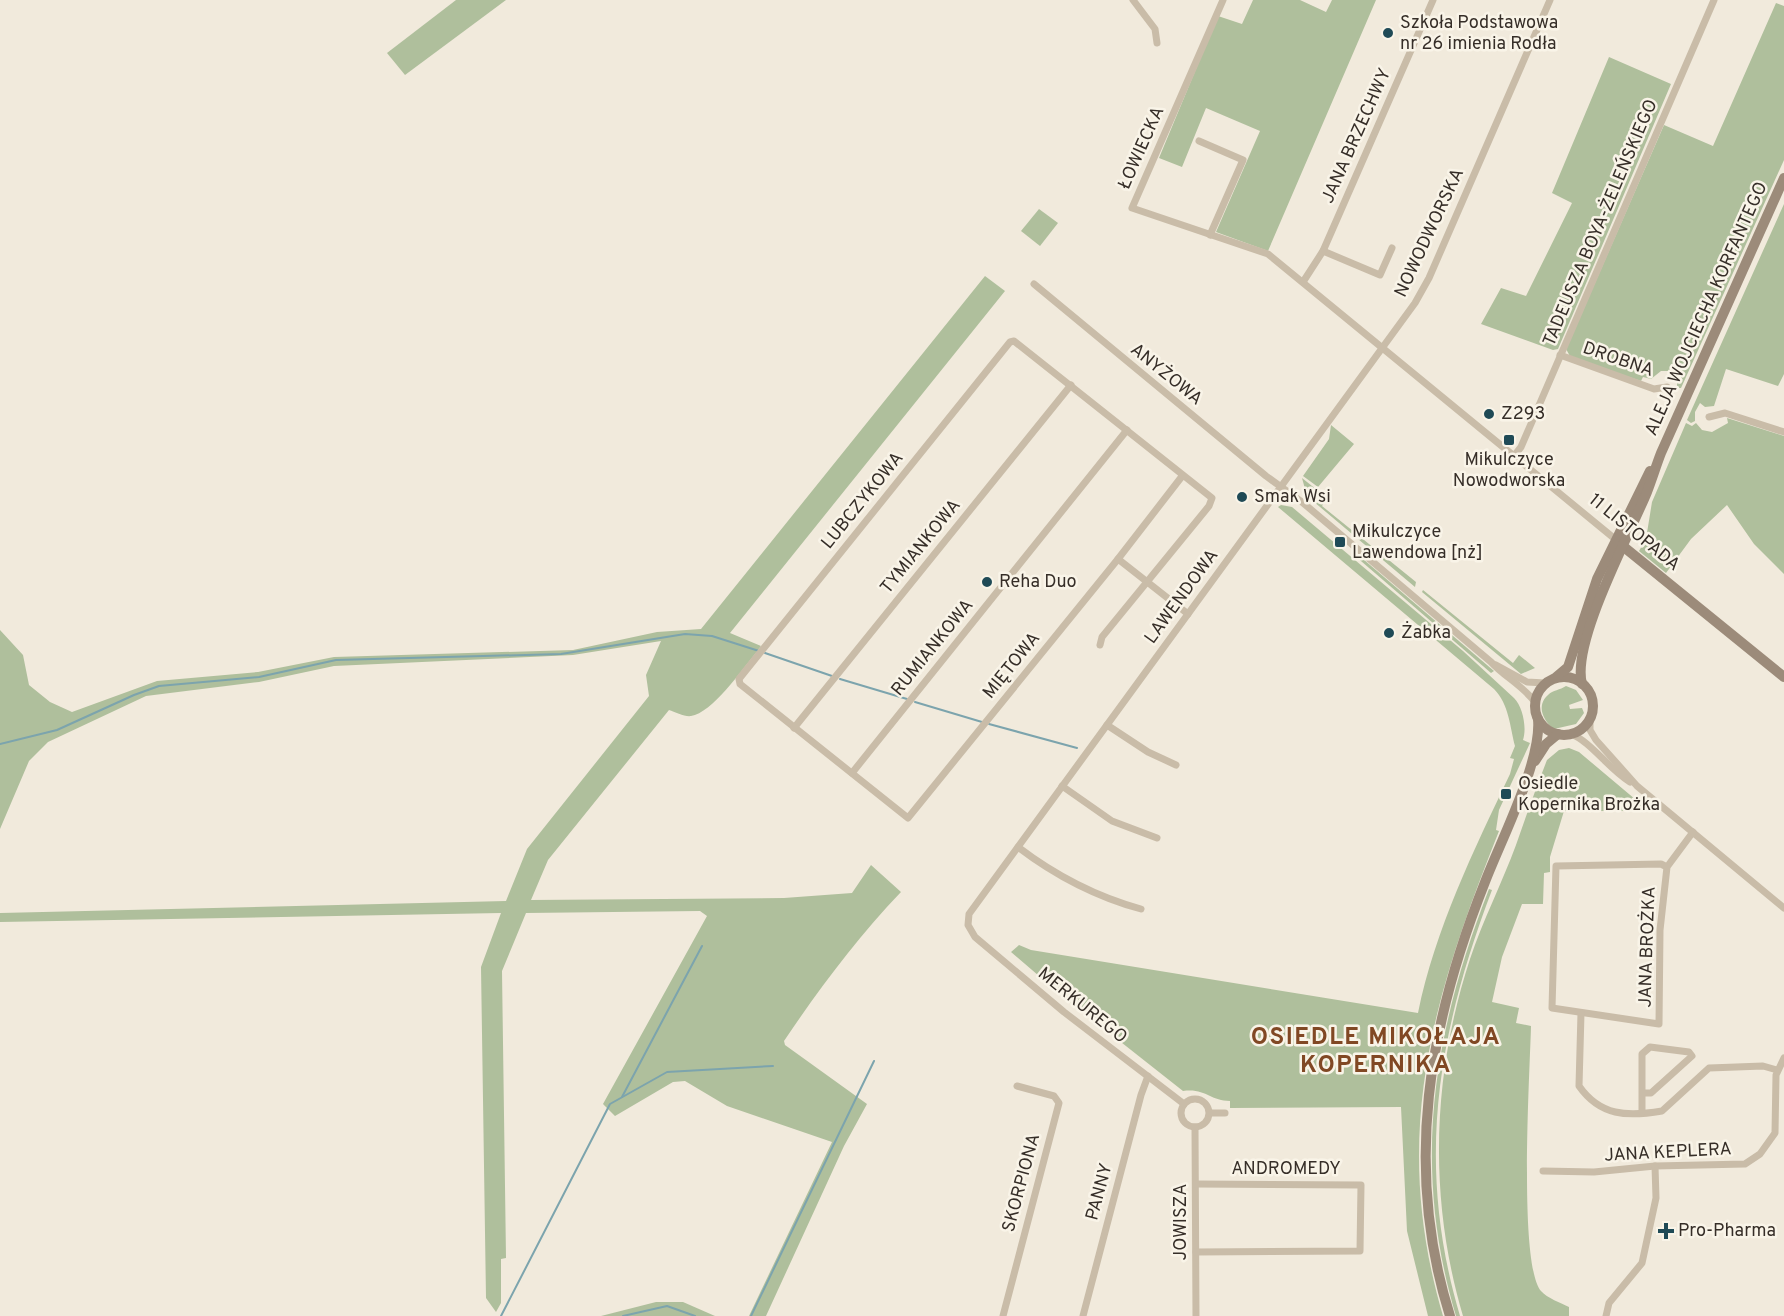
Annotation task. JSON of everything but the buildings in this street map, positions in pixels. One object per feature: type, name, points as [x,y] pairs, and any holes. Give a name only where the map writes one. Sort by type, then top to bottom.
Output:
[{"type":"main road","name":"ALEJA WOJCIECHA KORFANTEGO","points":[[1550,681],[1569,667],[1590,595],[1647,492],[1660,453],[1784,178]]},
{"type":"main road","name":"ALEJA WOJCIECHA KORFANTEGO","points":[[1582,684],[1581,666],[1619,543]]},
{"type":"main road","name":"11 LISTOPADA","points":[[1619,543],[1784,677]]},
{"type":"main road","points":[[1450,1316],[1436,1262],[1427,1196],[1426,1132],[1431,1069],[1440,1020],[1458,954],[1531,766],[1538,719],[1535,702],[1550,681],[1570,678],[1582,684],[1591,698],[1590,718],[1584,726],[1571,734],[1558,734],[1545,729],[1538,719]]},
{"type":"main road","points":[[1531,766],[1546,744],[1558,734]]},
{"type":"street","points":[[1133,0],[1155,29],[1157,43]]},
{"type":"street","name":"ŁOWIECKA","points":[[1222,0],[1132,208],[1268,254]]},
{"type":"street","name":"JANA BRZECHWY","points":[[1303,282],[1323,250],[1433,0]]},
{"type":"street","name":"NOWODWORSKA","points":[[1281,487],[1383,349],[1425,285],[1550,0]]},
{"type":"street","name":"TADEUSZA BOYA-ŻELEŃSKIEGO","points":[[1514,456],[1521,447],[1714,0]]},
{"type":"street","points":[[1199,141],[1243,160],[1210,235]]},
{"type":"street","points":[[1323,250],[1380,275],[1392,249]]},
{"type":"street","name":"11 LISTOPADA","points":[[1268,254],[1619,543]]},
{"type":"street","name":"ANYŻOWA","points":[[1034,284],[1491,662]]},
{"type":"street","name":"LUBCZYKOWA","points":[[852,773],[740,684],[739,679],[1010,342],[1019,343],[1212,498],[1212,502],[1147,582]]},
{"type":"street","name":"DROBNA","points":[[1560,355],[1654,389],[1667,387]]},
{"type":"street","name":"TYMIANKOWA","points":[[794,728],[1071,385]]},
{"type":"street","points":[[1709,417],[1725,413],[1784,432]]},
{"type":"street","name":"RUMIANKOWA","points":[[852,773],[1127,430]]},
{"type":"street","name":"MIĘTOWA","points":[[852,773],[908,818],[1183,476]]},
{"type":"street","name":"LAWENDOWA","points":[[968,926],[969,914],[1281,487]]},
{"type":"street","points":[[1118,559],[1188,614]]},
{"type":"street","points":[[1100,645],[1102,637],[1147,582]]},
{"type":"street","points":[[1491,662],[1527,682],[1550,681]]},
{"type":"street","points":[[1491,662],[1535,702]]},
{"type":"street","points":[[1590,718],[1590,730],[1596,740],[1637,786]]},
{"type":"street","points":[[1107,725],[1148,752],[1176,765]]},
{"type":"street","points":[[1571,734],[1585,742],[1615,772],[1637,786],[1784,908]]},
{"type":"street","points":[[1062,786],[1112,821],[1156,838]]},
{"type":"street","name":"JANA BROŻKA","points":[[1667,867],[1661,864],[1556,866],[1550,1002],[1552,1008],[1659,1024],[1660,930],[1667,867],[1693,832]]},
{"type":"street","points":[[1018,847],[1056,875],[1088,891],[1141,909]]},
{"type":"street","name":"MERKUREGO","points":[[968,926],[975,937],[1064,1012],[1184,1104]]},
{"type":"street","points":[[1581,1013],[1579,1086],[1603,1110],[1642,1112],[1668,1108],[1709,1068],[1764,1066],[1777,1070]]},
{"type":"street","points":[[1642,1093],[1651,1093],[1692,1056],[1689,1052],[1650,1047],[1645,1050],[1642,1054],[1642,1093],[1642,1112]]},
{"type":"street","name":"JANA KEPLERA","points":[[1543,1171],[1594,1172],[1655,1166],[1737,1166],[1752,1161],[1775,1133],[1777,1070],[1784,1058]]},
{"type":"street","name":"PANNY","points":[[1083,1316],[1148,1076]]},
{"type":"street","name":"SKORPIONA","points":[[1003,1316],[1059,1103],[1054,1096],[1017,1086]]},
{"type":"street","points":[[1184,1104],[1191,1099],[1200,1099],[1207,1104],[1210,1113],[1207,1121],[1195,1127]]},
{"type":"street","name":"JOWISZA","points":[[1184,1104],[1183,1119],[1195,1127],[1196,1316]]},
{"type":"street","points":[[1210,1113],[1225,1113]]},
{"type":"street","points":[[1606,1316],[1609,1303],[1642,1263],[1645,1240],[1656,1198],[1655,1166]]},
{"type":"street","name":"ANDROMEDY","points":[[1196,1184],[1361,1185],[1360,1251],[1196,1252]]},
{"type":"green space","points":[[456,0],[506,0],[405,75],[387,53]]},
{"type":"green space","points":[[1253,0],[1300,0],[1326,12],[1332,0],[1376,0],[1268,251],[1216,232],[1260,131],[1206,108],[1182,167],[1159,158],[1218,16],[1242,24]]},
{"type":"green space","points":[[1776,3],[1784,6],[1784,160],[1681,388],[1677,388],[1677,382],[1682,379],[1673,371],[1661,371],[1651,379],[1643,377],[1641,381],[1571,358],[1566,349],[1664,125],[1713,146]]},
{"type":"green space","points":[[1609,57],[1671,84],[1558,349],[1553,350],[1481,324],[1501,288],[1526,296],[1572,203],[1552,193]]},
{"type":"green space","points":[[1784,204],[1784,374],[1778,386],[1726,369],[1714,406],[1705,407],[1700,403],[1695,412],[1695,421],[1691,423],[1687,420]]},
{"type":"green space","points":[[1039,209],[1058,223],[1040,246],[1021,231]]},
{"type":"green space","points":[[985,276],[1005,291],[730,633],[761,646],[726,690],[708,707],[691,716],[669,710],[548,860],[531,900],[784,898],[852,893],[871,865],[901,892],[839,964],[784,1041],[785,1045],[867,1104],[844,1146],[766,1316],[749,1316],[832,1142],[727,1106],[685,1081],[673,1082],[615,1116],[603,1104],[707,916],[700,911],[526,913],[502,971],[506,1258],[501,1259],[501,1303],[496,1312],[486,1298],[481,967],[501,913],[0,922],[0,913],[506,901],[527,849],[649,696],[646,675],[661,641],[573,655],[334,666],[259,682],[146,696],[48,742],[29,761],[0,829],[0,630],[23,655],[29,685],[50,702],[72,712],[157,681],[258,672],[334,657],[573,650],[657,632],[701,629]]},
{"type":"green space","points":[[1727,418],[1784,436],[1784,574],[1754,544],[1727,505],[1691,539],[1666,573],[1639,551],[1646,539],[1652,502],[1686,423],[1692,426],[1696,423],[1702,430],[1712,432],[1728,423]]},
{"type":"green space","points":[[1331,425],[1354,444],[1318,487],[1303,476],[1329,439]]},
{"type":"green space","points":[[1302,478],[1327,498],[1322,506],[1416,582],[1415,587],[1307,496]]},
{"type":"green space","points":[[1281,505],[1292,507],[1463,651],[1514,698],[1523,718],[1525,730],[1523,740],[1530,743],[1499,810],[1496,830],[1499,831],[1455,952],[1438,1011],[1426,1069],[1420,1128],[1420,1188],[1427,1250],[1443,1316],[1428,1316],[1407,1231],[1401,1107],[1230,1108],[1230,1101],[1217,1099],[1197,1091],[1183,1091],[1060,994],[1011,952],[1019,945],[1031,950],[1418,1013],[1434,951],[1445,921],[1510,774],[1514,759],[1510,758],[1515,746],[1508,716],[1503,702],[1494,689],[1278,507]]},
{"type":"green space","points":[[1356,553],[1494,671],[1491,673],[1354,555]]},
{"type":"green space","points":[[1423,590],[1513,663],[1519,655],[1535,668],[1521,674],[1422,592]]},
{"type":"green space","points":[[1566,686],[1576,690],[1583,700],[1569,705],[1570,709],[1582,708],[1584,713],[1576,724],[1554,729],[1542,713],[1542,703],[1550,693]]},
{"type":"green space","points":[[1569,748],[1579,752],[1642,805],[1637,811],[1564,811],[1550,857],[1550,872],[1544,873],[1543,904],[1522,904],[1502,957],[1492,1002],[1519,1008],[1516,1023],[1531,1026],[1527,1165],[1530,1245],[1534,1274],[1541,1291],[1569,1307],[1569,1316],[1463,1316],[1444,1227],[1440,1182],[1439,1137],[1448,1047],[1457,1003],[1470,959],[1511,859],[1547,760],[1559,750]]},
{"type":"green space","points":[[1489,889],[1492,890],[1457,996],[1438,1100],[1436,1153],[1438,1206],[1446,1260],[1460,1316],[1456,1316],[1442,1260],[1434,1206],[1432,1153],[1435,1100],[1442,1048],[1454,995]]},
{"type":"green space","points":[[656,1302],[683,1302],[715,1316],[601,1316]]},
{"type":"waterway","points":[[0,744],[57,730],[159,686],[259,677],[336,660],[561,654],[685,634],[712,636],[759,651]]},
{"type":"waterway","points":[[765,653],[832,676]]},
{"type":"waterway","points":[[840,679],[907,699]]},
{"type":"waterway","points":[[915,702],[982,722]]},
{"type":"waterway","points":[[989,724],[1077,748]]},
{"type":"waterway","points":[[622,1097],[702,946]]},
{"type":"waterway","points":[[751,1316],[874,1061]]},
{"type":"waterway","points":[[501,1316],[610,1104],[667,1072],[773,1066]]},
{"type":"waterway","points":[[623,1316],[667,1306],[695,1316]]},
{"type":"place","name":"Szkoła Podstawowa nr 26 imienia Rodła","points":[[1388,33]]},
{"type":"place","name":"Z293","points":[[1489,414]]},
{"type":"place","name":"Mikulczyce Nowodworska","points":[[1509,440]]},
{"type":"place","name":"Smak Wsi","points":[[1242,497]]},
{"type":"place","name":"Mikulczyce Lawendowa [nż]","points":[[1340,542]]},
{"type":"place","name":"Reha Duo","points":[[987,582]]},
{"type":"place","name":"Żabka","points":[[1389,633]]},
{"type":"place","name":"Osiedle Kopernika Brożka","points":[[1506,794]]},
{"type":"place","name":"Pro-Pharma","points":[[1666,1231]]},
{"type":"district","name":"OSIEDLE MIKOŁAJA KOPERNIKA","points":[[1376,1052]]}]
